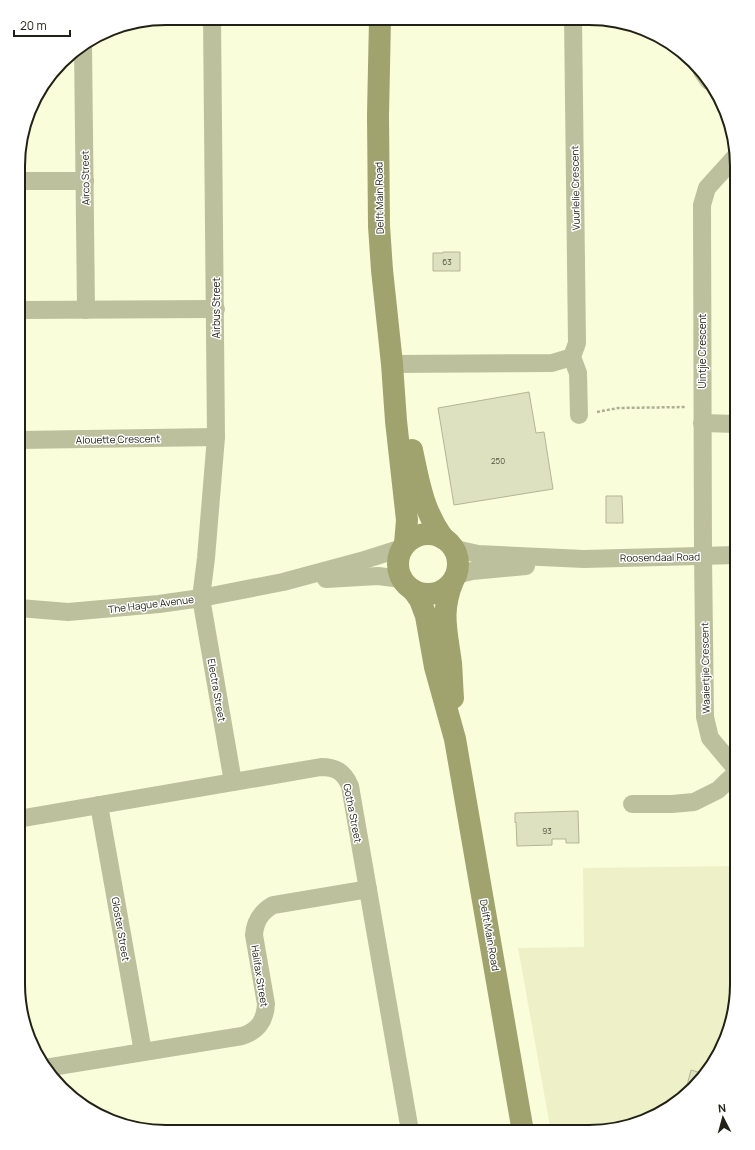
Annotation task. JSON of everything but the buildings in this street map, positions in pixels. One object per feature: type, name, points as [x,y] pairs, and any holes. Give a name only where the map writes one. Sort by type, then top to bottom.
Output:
[{"type":"street","name":"Airbus Street","points":[[201,598],[206,558],[216,437],[216,309],[212,25]]},
{"type":"street","name":"Delft Main Road","points":[[380,25],[378,115],[379,226],[396,421],[407,520],[404,546]]},
{"type":"street","name":"Vuurlelie Crescent","points":[[572,357],[577,343],[573,25]]},
{"type":"street","name":"Airco Street","points":[[84,51],[86,310]]},
{"type":"street","name":"Uintjie Crescent","points":[[703,556],[702,205],[707,188],[730,162]]},
{"type":"street","points":[[25,181],[85,181]]},
{"type":"street","points":[[25,310],[216,309]]},
{"type":"street","points":[[392,371],[552,363],[572,357],[578,373],[579,415]]},
{"type":"street","name":"Delft Main Road","points":[[392,371],[401,400],[423,502],[430,518],[448,542]]},
{"type":"street","points":[[702,415],[730,422]]},
{"type":"street","name":"Alouette Crescent","points":[[25,440],[216,437]]},
{"type":"street","points":[[425,534],[434,534],[448,542],[458,561],[454,578],[446,588],[427,594],[408,584],[399,572],[398,563],[399,555],[404,546],[416,536],[425,534]]},
{"type":"street","name":"Roosendaal Road","points":[[448,542],[460,550],[478,554],[584,558],[730,555]]},
{"type":"street","name":"The Hague Avenue","points":[[25,608],[68,612],[152,605],[201,598],[283,582],[361,561],[404,546]]},
{"type":"street","name":"Waaiertjie Crescent","points":[[703,556],[705,717],[710,738],[730,762]]},
{"type":"street","name":"Roosendaal Road","points":[[454,578],[472,571],[584,558]]},
{"type":"street","name":"The Hague Avenue","points":[[283,582],[378,576],[408,584]]},
{"type":"street","name":"Delft Main Road","points":[[454,578],[446,602],[445,612],[451,666],[455,739]]},
{"type":"street","name":"Delft Main Road","points":[[408,584],[420,600],[426,616],[435,667],[455,739],[522,1125]]},
{"type":"street","name":"Electra Street","points":[[201,598],[233,782]]},
{"type":"street","name":"Gotha Street","points":[[25,818],[321,767],[330,767],[343,774],[350,786],[409,1125]]},
{"type":"street","points":[[632,804],[672,804],[694,802],[718,790],[730,778]]},
{"type":"street","name":"Gloster Street","points":[[99,805],[143,1052]]},
{"type":"street","name":"Halifax Street","points":[[52,1067],[242,1036],[255,1030],[264,1019],[266,1012],[266,1004],[254,935],[255,926],[262,913],[274,905],[368,889]]},
{"type":"path","points":[[579,415],[618,408],[702,415]]},
{"type":"shaded area","points":[[730,866],[729,1002],[723,1029],[711,1054],[701,1070],[689,1084],[675,1096],[660,1106],[643,1114],[617,1122],[598,1125],[550,1125],[518,948],[584,947],[583,868]]}]
